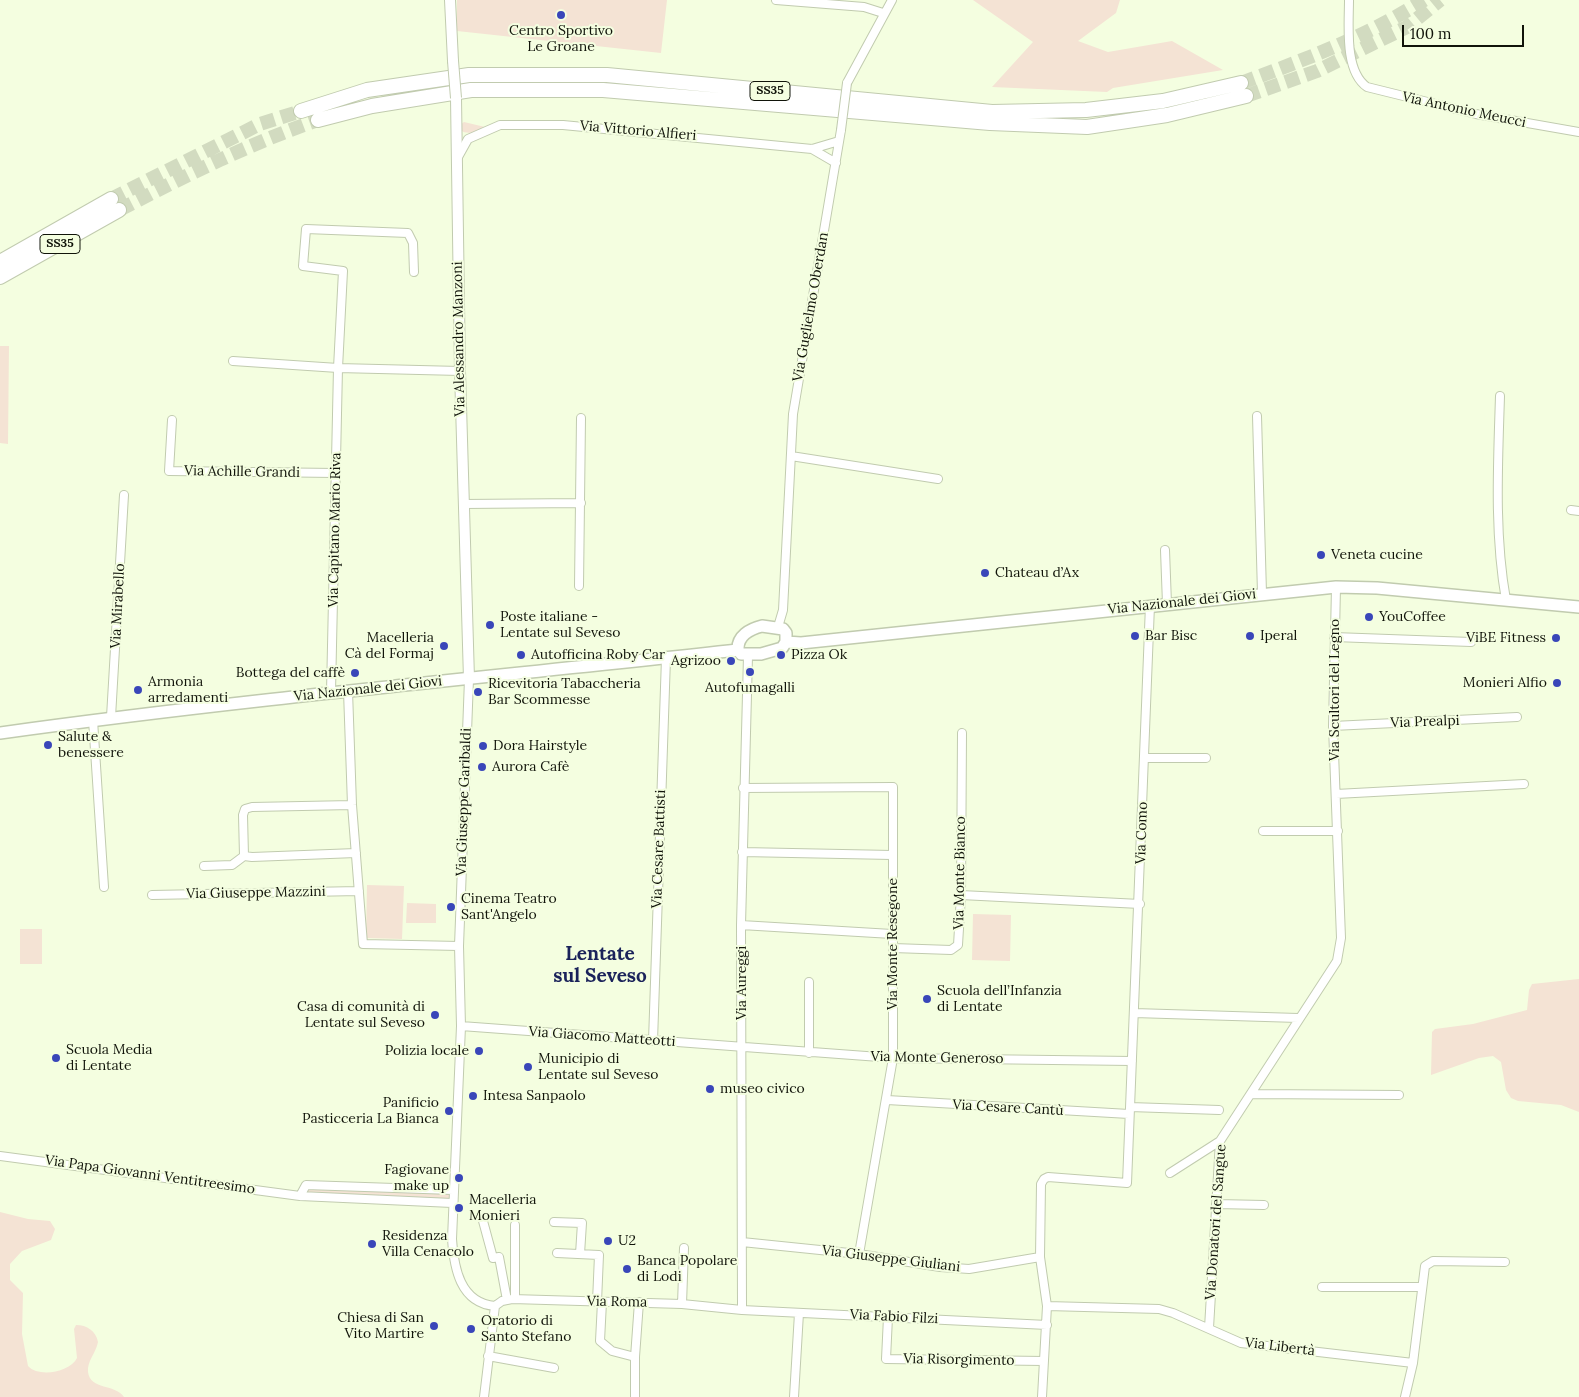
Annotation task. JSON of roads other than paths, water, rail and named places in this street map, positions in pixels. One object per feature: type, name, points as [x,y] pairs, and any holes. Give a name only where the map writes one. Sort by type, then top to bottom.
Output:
[{"type":"highway","name":"SS35","points":[[301,111],[367,90],[469,75],[606,75],[992,112],[1086,110],[1244,90],[1167,115],[1087,127],[990,123],[603,90],[471,90],[372,106],[318,120]]},
{"type":"highway","name":"SS35","points":[[0,262],[115,205],[0,277]]},
{"type":"main road","name":"Via Nazionale dei Giovi","points":[[748,656],[782,648],[786,642],[801,643],[1262,593],[1336,587],[1368,588],[1579,607]]},
{"type":"main road","points":[[748,656],[741,654],[738,650],[739,641],[753,629],[778,627],[786,633],[786,642]]},
{"type":"main road","name":"Via Nazionale dei Giovi","points":[[0,733],[112,717],[331,692],[738,650]]},
{"type":"street","name":"Via Alessandro Manzoni","points":[[450,0],[452,61],[456,98],[460,371],[469,678]]},
{"type":"street","points":[[776,0],[864,7],[883,13]]},
{"type":"street","name":"Via Guglielmo Oberdan","points":[[778,627],[783,610],[793,414],[836,163],[847,83],[883,13],[892,0]]},
{"type":"street","name":"Via Antonio Meucci","points":[[1349,0],[1349,31],[1355,74],[1360,82],[1376,90],[1476,114],[1579,132]]},
{"type":"street","name":"Via Vittorio Alfieri","points":[[456,167],[460,152],[468,139],[500,126],[563,125],[812,149],[839,141]]},
{"type":"street","points":[[812,149],[836,163]]},
{"type":"street","name":"Via Capitano Mario Riva","points":[[331,692],[338,368],[343,271],[303,266],[306,229],[408,232],[412,242],[414,272]]},
{"type":"street","points":[[233,361],[338,368],[460,371]]},
{"type":"street","points":[[1500,396],[1498,475],[1500,551],[1506,600]]},
{"type":"street","points":[[1257,416],[1262,593]]},
{"type":"street","points":[[579,586],[581,418]]},
{"type":"street","name":"Via Achille Grandi","points":[[172,420],[169,471],[336,473]]},
{"type":"street","points":[[791,456],[938,479]]},
{"type":"street","name":"Via Mirabello","points":[[112,717],[124,495]]},
{"type":"street","points":[[463,504],[581,503]]},
{"type":"street","points":[[1165,550],[1167,604]]},
{"type":"street","name":"Via Scultori del Legno","points":[[1298,1018],[1337,961],[1342,938],[1333,726],[1336,587]]},
{"type":"street","name":"Via Como","points":[[1040,1258],[1039,1189],[1044,1178],[1127,1183],[1140,904],[1150,606]]},
{"type":"street","points":[[1334,637],[1471,642]]},
{"type":"street","name":"Via Aureggi","points":[[742,1310],[741,925],[743,788],[748,656]]},
{"type":"street","name":"Via Cesare Battisti","points":[[653,1040],[666,658]]},
{"type":"street","name":"Via Giuseppe Garibaldi","points":[[469,678],[459,946],[461,1026],[452,1204],[454,1255],[458,1274],[465,1290],[478,1303],[495,1306]]},
{"type":"street","points":[[348,691],[352,805],[363,944],[459,946]]},
{"type":"street","name":"Via Prealpi","points":[[1333,726],[1517,718]]},
{"type":"street","points":[[93,720],[104,887]]},
{"type":"street","name":"Via Monte Bianco","points":[[893,948],[950,950],[958,945],[961,894],[962,733]]},
{"type":"street","points":[[1145,758],[1206,758]]},
{"type":"street","points":[[1336,794],[1524,784]]},
{"type":"street","name":"Via Monte Resegone","points":[[743,788],[893,788],[893,1058],[859,1254]]},
{"type":"street","points":[[244,856],[243,815],[245,809],[252,806],[352,805]]},
{"type":"street","points":[[1263,831],[1338,831]]},
{"type":"street","points":[[742,852],[892,855]]},
{"type":"street","points":[[204,866],[232,865],[244,856],[356,853]]},
{"type":"street","name":"Via Giuseppe Mazzini","points":[[152,895],[359,891]]},
{"type":"street","points":[[961,894],[1140,904]]},
{"type":"street","points":[[741,925],[892,934]]},
{"type":"street","points":[[809,982],[809,1053]]},
{"type":"street","points":[[1134,1012],[1298,1018]]},
{"type":"street","name":"Via Donatori del Sangue","points":[[1209,1328],[1220,1141],[1252,1094],[1298,1018]]},
{"type":"street","name":"Via Giacomo Matteotti","points":[[461,1026],[742,1048]]},
{"type":"street","name":"Via Monte Generoso","points":[[742,1048],[893,1058],[1132,1061]]},
{"type":"street","points":[[1252,1094],[1399,1095]]},
{"type":"street","name":"Via Cesare Cantù","points":[[887,1100],[1130,1110],[1219,1110]]},
{"type":"street","points":[[1170,1173],[1220,1141]]},
{"type":"street","name":"Via Papa Giovanni Ventitreesimo","points":[[0,1156],[300,1196],[452,1204]]},
{"type":"street","points":[[300,1196],[306,1186],[453,1190]]},
{"type":"street","points":[[1216,1204],[1264,1205]]},
{"type":"street","points":[[483,1220],[493,1258],[499,1257],[511,1300]]},
{"type":"street","points":[[554,1222],[582,1223],[580,1254]]},
{"type":"street","points":[[511,1300],[515,1225]]},
{"type":"street","name":"Via Giuseppe Giuliani","points":[[742,1242],[859,1254],[940,1267],[969,1269],[1040,1258]]},
{"type":"street","points":[[682,1304],[684,1248]]},
{"type":"street","points":[[557,1253],[599,1255],[603,1302],[600,1342],[612,1351],[635,1357]]},
{"type":"street","points":[[1040,1258],[1047,1306],[1042,1397]]},
{"type":"street","points":[[1405,1397],[1413,1363],[1425,1266],[1433,1261],[1505,1262]]},
{"type":"street","points":[[1322,1287],[1422,1288]]},
{"type":"street","name":"Via Roma","points":[[495,1306],[511,1300],[639,1302],[742,1310]]},
{"type":"street","points":[[635,1397],[635,1357],[639,1302]]},
{"type":"street","points":[[484,1397],[495,1306]]},
{"type":"street","name":"Via Libertà","points":[[1047,1306],[1159,1309],[1242,1343],[1413,1363]]},
{"type":"street","name":"Via Fabio Filzi","points":[[742,1310],[1047,1325]]},
{"type":"street","points":[[794,1397],[799,1313]]},
{"type":"street","name":"Via Risorgimento","points":[[888,1317],[886,1359],[1044,1361]]},
{"type":"street","points":[[488,1356],[554,1368]]},
{"type":"tunnel","points":[[1241,83],[1358,36],[1424,0]]},
{"type":"tunnel","points":[[1246,96],[1317,71],[1407,27],[1440,0]]},
{"type":"tunnel","points":[[111,199],[260,124],[301,111]]},
{"type":"tunnel","points":[[119,210],[241,150],[318,120]]},
{"type":"place","name":"Centro Sportivo Le Groane","points":[[561,15]]},
{"type":"place","name":"Veneta cucine","points":[[1321,555]]},
{"type":"place","name":"Chateau d’Ax","points":[[985,573]]},
{"type":"place","name":"YouCoffee","points":[[1369,617]]},
{"type":"place","name":"Poste italiane - Lentate sul Seveso","points":[[490,625]]},
{"type":"place","name":"Bar Bisc","points":[[1135,636]]},
{"type":"place","name":"Iperal","points":[[1250,636]]},
{"type":"place","name":"ViBE Fitness","points":[[1556,638]]},
{"type":"place","name":"Macelleria Cà del Formaj","points":[[444,646]]},
{"type":"place","name":"Autofficina Roby Car","points":[[521,655]]},
{"type":"place","name":"Pizza Ok","points":[[781,655]]},
{"type":"place","name":"Agrizoo","points":[[731,661]]},
{"type":"place","name":"Autofumagalli","points":[[750,672]]},
{"type":"place","name":"Bottega del caffè","points":[[355,673]]},
{"type":"place","name":"Monieri Alfio","points":[[1557,683]]},
{"type":"place","name":"Armonia arredamenti","points":[[138,690]]},
{"type":"place","name":"Ricevitoria Tabaccheria Bar Scommesse","points":[[478,692]]},
{"type":"place","name":"Salute & benessere","points":[[48,745]]},
{"type":"place","name":"Dora Hairstyle","points":[[483,746]]},
{"type":"place","name":"Aurora Cafè","points":[[482,767]]},
{"type":"place","name":"Cinema Teatro Sant'Angelo","points":[[451,907]]},
{"type":"place","name":"Scuola dell’Infanzia di Lentate","points":[[927,999]]},
{"type":"place","name":"Casa di comunità di Lentate sul Seveso","points":[[435,1015]]},
{"type":"place","name":"Polizia locale","points":[[479,1051]]},
{"type":"place","name":"Scuola Media di Lentate","points":[[56,1058]]},
{"type":"place","name":"Municipio di Lentate sul Seveso","points":[[528,1067]]},
{"type":"place","name":"museo civico","points":[[710,1089]]},
{"type":"place","name":"Intesa Sanpaolo","points":[[473,1096]]},
{"type":"place","name":"Panificio Pasticceria La Bianca","points":[[449,1111]]},
{"type":"place","name":"Fagiovane make up","points":[[459,1178]]},
{"type":"place","name":"Macelleria Monieri","points":[[459,1208]]},
{"type":"place","name":"U2","points":[[608,1241]]},
{"type":"place","name":"Residenza Villa Cenacolo","points":[[372,1244]]},
{"type":"place","name":"Banca Popolare di Lodi","points":[[627,1269]]},
{"type":"place","name":"Chiesa di San Vito Martire","points":[[434,1326]]},
{"type":"place","name":"Oratorio di Santo Stefano","points":[[471,1329]]},
{"type":"district","name":"Lentate sul Seveso","points":[[600,966]]}]
